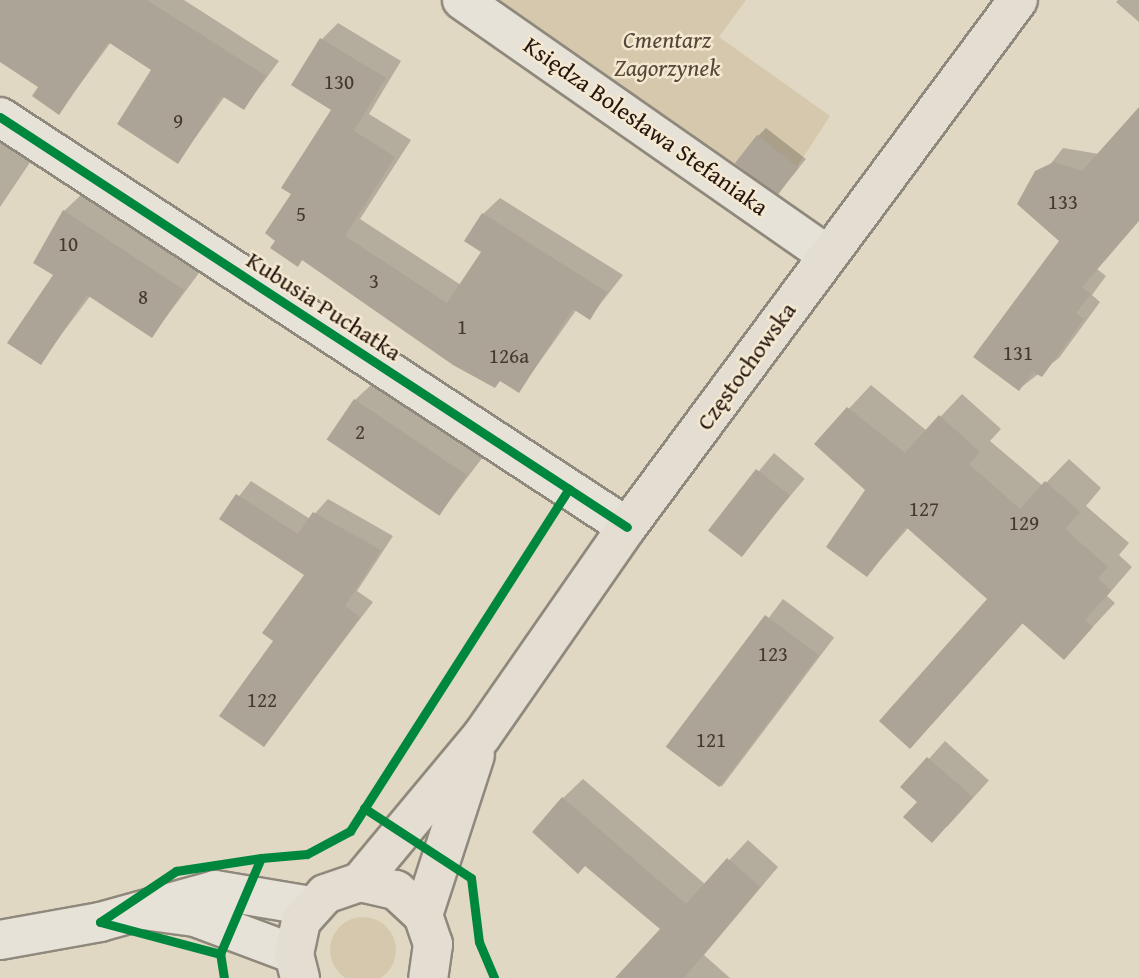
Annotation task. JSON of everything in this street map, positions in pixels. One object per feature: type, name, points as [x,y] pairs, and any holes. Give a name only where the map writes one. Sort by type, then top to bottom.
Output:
[{"type":"main road","name":"Częstochowska","points":[[360,882],[481,737],[627,527],[1018,0]]},
{"type":"main road","name":"Częstochowska","points":[[423,915],[481,737]]},
{"type":"main road","points":[[295,970],[311,906],[342,886],[360,882],[396,890],[423,915],[433,944],[430,977]]},
{"type":"street","name":"Księdza Bolesława Stefaniaka","points":[[462,0],[828,256]]},
{"type":"street","name":"Kubusia Puchatka","points":[[0,117],[627,527]]},
{"type":"street","points":[[0,940],[145,911],[215,890],[311,906]]},
{"type":"street","points":[[145,911],[195,916],[295,970]]},
{"type":"green space","name":"Cmentarz Zagorzynek","points":[[493,0],[746,0],[719,37],[830,116],[778,196]]},
{"type":"green space","points":[[363,917],[376,919],[386,927],[394,937],[394,963],[386,973],[376,981],[363,983],[350,981],[340,973],[332,963],[330,950],[332,937],[340,927],[350,919]]},
{"type":"building","points":[[0,0],[147,0],[266,76],[244,110],[222,96],[178,164],[117,124],[151,70],[108,42],[59,115],[32,96],[38,87],[0,62]]},
{"type":"building","points":[[320,38],[386,78],[354,131],[395,157],[345,236],[447,303],[481,252],[464,241],[482,213],[607,292],[590,320],[573,309],[519,393],[500,381],[495,388],[453,365],[302,260],[298,267],[270,248],[275,241],[265,233],[291,194],[281,188],[331,110],[291,85]]},
{"type":"building","points":[[1139,107],[1139,221],[1082,287],[1091,294],[1076,313],[1084,319],[1042,377],[1033,372],[1019,391],[973,357],[1059,241],[1017,204],[1035,171],[1054,162],[1082,171]]},
{"type":"building","points":[[757,135],[799,168],[777,196],[735,163]]},
{"type":"building","points":[[63,210],[184,290],[152,338],[87,295],[41,365],[7,343],[53,275],[33,263]]},
{"type":"building","points":[[354,399],[467,475],[439,516],[327,440]]},
{"type":"building","points":[[847,407],[905,453],[939,415],[980,452],[969,464],[1020,509],[1045,481],[1080,512],[1065,529],[1108,567],[1098,578],[1111,591],[1085,620],[1093,627],[1064,660],[1022,623],[910,749],[879,721],[987,599],[906,527],[867,577],[826,547],[865,490],[814,444]]},
{"type":"building","points":[[756,469],[790,495],[742,557],[708,530]]},
{"type":"building","points":[[236,494],[298,534],[313,512],[381,550],[345,606],[360,617],[264,747],[219,716],[273,641],[262,633],[304,575],[219,519]]},
{"type":"building","points":[[765,615],[819,655],[719,787],[666,747]]},
{"type":"building","points":[[927,757],[973,797],[932,843],[903,817],[917,802],[900,787]]},
{"type":"building","points":[[562,797],[686,904],[727,858],[760,887],[684,978],[615,978],[660,929],[585,866],[578,874],[532,832]]},
{"type":"cycle path","points":[[0,117],[627,527]]},
{"type":"cycle path","points":[[224,978],[220,954],[261,858],[307,854],[350,831],[569,489]]},
{"type":"cycle path","points":[[364,808],[471,878],[479,942],[494,978]]},
{"type":"cycle path","points":[[100,922],[176,871],[261,858]]},
{"type":"cycle path","points":[[100,922],[220,954]]}]
